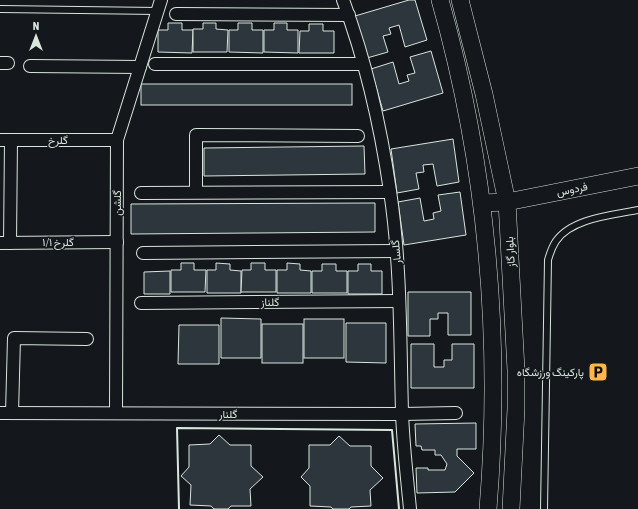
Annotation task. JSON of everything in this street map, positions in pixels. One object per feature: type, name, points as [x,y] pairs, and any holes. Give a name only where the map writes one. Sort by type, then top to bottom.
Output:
[{"type":"main road","points":[[440,0],[469,122],[482,203],[491,317],[493,383],[488,509]]},
{"type":"main road","name":"بلوار گاز","points":[[460,0],[484,94],[506,202],[516,370],[516,409],[511,509]]},
{"type":"main road","name":"فردوس","points":[[482,203],[506,202],[638,176]]},
{"type":"street","name":"گلسار","points":[[343,0],[349,15],[363,64],[381,140],[390,192],[396,251],[402,414],[410,509]]},
{"type":"street","name":"گلشن","points":[[116,414],[117,140],[160,5]]},
{"type":"street","points":[[176,14],[349,15]]},
{"type":"street","points":[[155,64],[363,64]]},
{"type":"street","points":[[30,66],[140,67]]},
{"type":"street","points":[[196,192],[196,135],[358,136]]},
{"type":"street","points":[[5,243],[6,140]]},
{"type":"street","name":"گلرخ","points":[[6,140],[117,140]]},
{"type":"street","points":[[140,193],[390,192]]},
{"type":"street","name":"گلرخ ۱/۱","points":[[5,243],[117,242]]},
{"type":"street","points":[[143,253],[396,251]]},
{"type":"street","name":"گلناز","points":[[141,303],[399,301]]},
{"type":"street","points":[[6,413],[14,338],[87,338]]},
{"type":"street","name":"گلنار","points":[[6,413],[456,413]]},
{"type":"lane","points":[[0,9],[160,5]]},
{"type":"lane","points":[[544,509],[549,254],[557,239],[568,229],[581,222],[638,210]]},
{"type":"building","points":[[409,0],[415,0],[427,40],[405,47],[399,25],[389,28],[391,34],[383,36],[388,52],[367,58],[355,16]]},
{"type":"building","points":[[168,23],[182,23],[182,30],[193,30],[192,53],[158,52],[158,30],[168,30]]},
{"type":"building","points":[[203,23],[216,23],[216,29],[228,30],[227,52],[193,52],[193,29],[203,29]]},
{"type":"building","points":[[238,23],[252,23],[252,30],[263,30],[263,53],[229,52],[229,30],[238,30]]},
{"type":"building","points":[[274,23],[287,23],[287,30],[298,30],[298,53],[264,52],[264,30],[274,30]]},
{"type":"building","points":[[309,24],[323,24],[323,31],[334,31],[334,53],[299,53],[300,31],[309,31]]},
{"type":"building","points":[[431,51],[443,93],[383,111],[371,69],[393,62],[399,84],[409,81],[407,75],[415,73],[410,57]]},
{"type":"building","points":[[141,84],[352,84],[352,105],[141,105]]},
{"type":"building","points":[[453,139],[459,182],[437,186],[433,164],[423,165],[424,172],[416,173],[419,189],[397,193],[391,149]]},
{"type":"building","points":[[364,146],[365,174],[204,176],[204,148]]},
{"type":"building","points":[[460,192],[466,235],[404,245],[398,202],[420,198],[424,221],[434,219],[433,213],[441,211],[438,195]]},
{"type":"building","points":[[375,203],[375,232],[131,234],[131,204]]},
{"type":"building","points":[[181,263],[194,263],[194,270],[206,270],[205,292],[171,292],[171,270],[181,270]]},
{"type":"building","points":[[216,263],[230,264],[230,270],[241,271],[241,293],[207,293],[207,270],[216,270]]},
{"type":"building","points":[[251,263],[265,263],[265,270],[276,270],[276,292],[241,292],[242,270],[251,270]]},
{"type":"building","points":[[287,263],[300,264],[300,270],[311,271],[311,293],[277,293],[277,270],[287,270]]},
{"type":"building","points":[[322,264],[336,264],[336,271],[347,271],[347,293],[312,293],[312,271],[322,271]]},
{"type":"building","points":[[358,264],[371,264],[371,271],[382,271],[382,294],[348,294],[348,271],[358,271]]},
{"type":"building","points":[[170,271],[170,294],[144,294],[144,272]]},
{"type":"building","points":[[408,292],[471,292],[471,335],[448,335],[448,313],[438,313],[438,319],[430,319],[430,336],[408,336]]},
{"type":"building","points":[[221,318],[261,319],[261,358],[221,358]]},
{"type":"building","points":[[304,319],[344,319],[344,358],[304,358]]},
{"type":"building","points":[[346,323],[386,323],[386,363],[346,362]]},
{"type":"building","points":[[262,324],[303,324],[303,363],[262,363]]},
{"type":"building","points":[[179,325],[219,325],[219,364],[178,364]]},
{"type":"building","points":[[411,344],[434,344],[434,367],[444,367],[444,360],[452,360],[452,344],[474,344],[474,388],[411,388]]},
{"type":"building","points":[[476,423],[476,449],[457,449],[457,456],[474,473],[455,492],[417,493],[416,468],[445,470],[447,464],[441,455],[435,455],[435,450],[422,450],[421,446],[416,446],[415,424]]},
{"type":"building","points":[[219,435],[230,445],[251,445],[251,466],[263,477],[250,489],[251,506],[231,506],[228,509],[214,509],[211,506],[190,505],[191,485],[181,476],[189,467],[189,445],[210,444]]},
{"type":"building","points":[[339,436],[350,446],[371,446],[371,466],[383,478],[370,490],[371,506],[351,507],[349,509],[333,509],[331,507],[310,506],[310,486],[301,477],[309,468],[309,445],[330,445]]},
{"type":"wall","points":[[179,509],[177,428],[392,430],[399,509]]},
{"type":"place","name":"پارکینگ ورزشگاه","points":[[598,372]]}]
